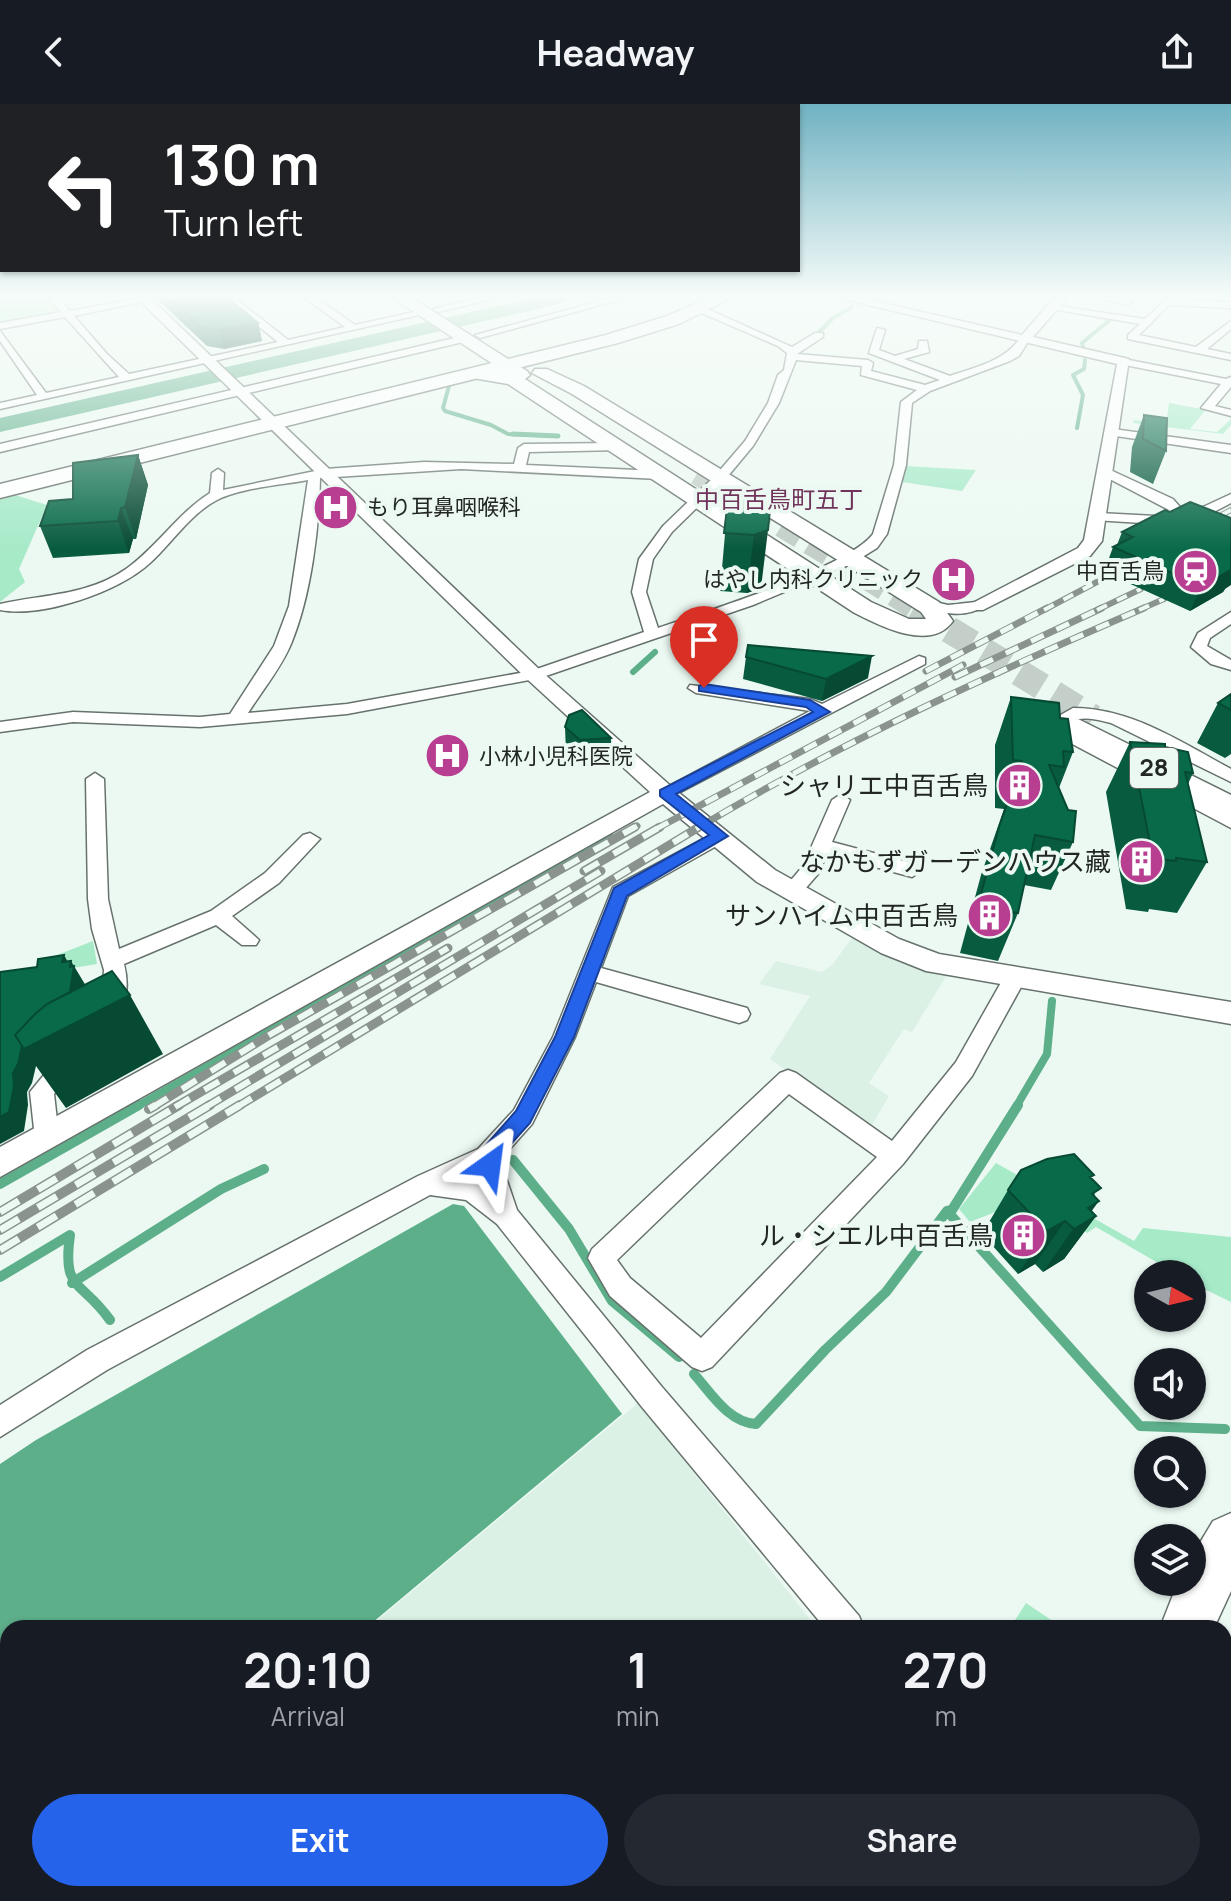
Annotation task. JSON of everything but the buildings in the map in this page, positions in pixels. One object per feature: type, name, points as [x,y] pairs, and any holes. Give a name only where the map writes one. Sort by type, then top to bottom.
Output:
[{"type":"highway","points":[[0,491],[438,382]]},
{"type":"main road","points":[[517,382],[659,475],[695,486]]},
{"type":"main road","points":[[542,382],[695,486]]},
{"type":"main road","points":[[553,382],[812,576],[880,615],[912,627],[933,626],[941,621],[940,616],[922,603],[851,558],[560,382]]},
{"type":"main road","name":"28","points":[[1231,789],[1085,723],[1231,807]]},
{"type":"main road","points":[[1190,1620],[1201,1592],[1231,1539]]},
{"type":"street","points":[[33,382],[43,396]]},
{"type":"street","points":[[0,406],[109,382]]},
{"type":"street","points":[[230,382],[320,475],[534,675],[665,793],[766,876],[791,892],[890,946],[959,970],[1231,1013]]},
{"type":"street","points":[[0,448],[267,382]]},
{"type":"street","points":[[652,633],[639,593],[644,562],[695,486],[721,477],[750,440],[780,392],[782,382]]},
{"type":"street","points":[[899,382],[926,389]]},
{"type":"street","points":[[0,727],[73,717],[160,722],[234,721],[347,709],[534,675],[748,602],[812,576],[872,545],[880,534],[900,465],[907,402],[942,382]]},
{"type":"street","points":[[933,626],[1084,552],[1093,541],[1121,382]]},
{"type":"street","points":[[1230,382],[1207,408],[1231,413]]},
{"type":"street","points":[[1113,433],[1231,449]]},
{"type":"street","points":[[519,468],[524,448],[616,447]]},
{"type":"street","points":[[2,608],[58,598],[127,575],[189,515],[216,495],[320,475],[457,465],[659,475]]},
{"type":"street","points":[[1106,472],[1168,502],[1177,511]]},
{"type":"street","points":[[216,495],[218,473]]},
{"type":"street","points":[[234,721],[282,646],[296,606],[320,475]]},
{"type":"street","points":[[1099,517],[1158,520],[1177,511],[1205,511],[1231,498]]},
{"type":"street","points":[[922,603],[948,610],[976,606]]},
{"type":"street","points":[[1231,617],[1203,636],[1199,647],[1217,661],[1231,665]]},
{"type":"street","points":[[0,1163],[665,793],[919,661]]},
{"type":"street","points":[[696,688],[810,704],[823,712]]},
{"type":"street","points":[[1231,776],[1108,714],[1077,710],[1067,713],[1058,721],[1067,734],[1086,746],[1231,822]]},
{"type":"street","points":[[95,779],[94,844],[101,920],[118,976],[105,1024]]},
{"type":"street","points":[[791,892],[811,869],[841,800]]},
{"type":"street","points":[[0,1422],[97,1360],[427,1184],[487,1157],[526,1111],[564,1037],[620,892],[720,836]]},
{"type":"street","points":[[113,960],[218,916],[272,878],[310,839]]},
{"type":"street","points":[[821,846],[912,870]]},
{"type":"street","points":[[218,916],[249,940]]},
{"type":"street","points":[[588,972],[739,1014]]},
{"type":"street","points":[[894,1156],[788,1080],[601,1258],[620,1287],[702,1357],[894,1156],[964,1069],[1015,978]]},
{"type":"street","points":[[47,1138],[42,1092],[55,1073],[89,1042]]},
{"type":"street","points":[[487,1157],[506,1216]]},
{"type":"street","points":[[427,1184],[472,1189],[506,1216],[652,1397],[840,1620]]},
{"type":"shaded area","points":[[1169,403],[1218,412],[1205,411],[1190,429],[1217,432],[1231,419],[1231,425],[1223,434],[1133,423],[1134,420],[1166,424]]},
{"type":"shaded area","points":[[906,466],[976,470],[962,491],[902,482]]},
{"type":"shaded area","points":[[15,495],[47,505],[19,569],[25,582],[0,602],[0,499]]},
{"type":"shaded area","points":[[854,935],[947,975],[912,1032],[904,1029],[869,1083],[889,1096],[870,1128],[770,1059],[810,996],[759,984],[776,961],[822,972],[832,965]]},
{"type":"shaded area","points":[[93,941],[97,964],[49,972],[44,960]]},
{"type":"shaded area","points":[[996,1163],[1134,1241],[1143,1228],[1231,1237],[1231,1302],[1206,1290],[1206,1260],[1153,1260],[1096,1227],[1087,1233],[1041,1194],[970,1222],[959,1209]]},
{"type":"shaded area","points":[[453,1204],[464,1206],[622,1414],[376,1620],[0,1620],[0,1464],[36,1440]]},
{"type":"shaded area","points":[[638,1403],[811,1620],[378,1620]]},
{"type":"shaded area","points":[[1026,1603],[1051,1620],[1015,1620]]},
{"type":"waterway","points":[[0,425],[190,382]]},
{"type":"waterway","points":[[1076,382],[1083,395],[1077,428]]},
{"type":"waterway","points":[[449,386],[443,408],[445,411],[491,425],[508,434],[558,436],[513,434]]},
{"type":"waterway","points":[[633,672],[655,652]]},
{"type":"waterway","points":[[136,1107],[610,837]]},
{"type":"waterway","points":[[1016,1107],[1047,1054],[1052,1001]]},
{"type":"waterway","points":[[0,1184],[139,1105]]},
{"type":"waterway","points":[[947,1211],[952,1210],[1018,1105]]},
{"type":"waterway","points":[[513,1160],[569,1229],[612,1301],[679,1357]]},
{"type":"waterway","points":[[74,1281],[221,1189],[264,1169]]},
{"type":"waterway","points":[[694,1374],[729,1412],[756,1424],[825,1350],[886,1292],[947,1211]]},
{"type":"waterway","points":[[947,1211],[1140,1426],[1225,1429]]},
{"type":"waterway","points":[[0,1277],[70,1235],[69,1267],[74,1281]]},
{"type":"waterway","points":[[74,1281],[110,1320]]},
{"type":"tunnel","points":[[697,474],[917,610]]},
{"type":"tunnel","points":[[914,608],[1093,718]]},
{"type":"railway","points":[[1203,525],[1231,510]]},
{"type":"railway","points":[[1044,610],[1110,575]]},
{"type":"railway","points":[[1097,610],[1141,589]]},
{"type":"railway","points":[[1139,610],[1164,599]]},
{"type":"railway","points":[[926,671],[1047,608]]},
{"type":"railway","points":[[955,677],[1102,608]]},
{"type":"railway","points":[[696,829],[805,767],[916,711],[1144,608]]},
{"type":"railway","points":[[656,829],[963,665]]},
{"type":"railway","points":[[632,829],[637,826]]},
{"type":"railway","points":[[153,1107],[271,1034],[635,827]]},
{"type":"railway","points":[[584,871],[660,827]]},
{"type":"railway","points":[[237,1107],[699,827]]},
{"type":"railway","points":[[206,1107],[601,871]]},
{"type":"railway","points":[[175,1107],[448,948]]},
{"type":"railway","points":[[149,1109],[156,1105]]},
{"type":"railway","points":[[0,1212],[179,1105]]},
{"type":"railway","points":[[0,1230],[210,1105]]},
{"type":"railway","points":[[0,1250],[240,1105]]},
{"type":"place","name":"もり耳鼻咽喉科","points":[[336,507]]},
{"type":"place","name":"中百舌鳥","points":[[1195,571]]},
{"type":"place","name":"はやし内科クリニック","points":[[954,579]]},
{"type":"place","name":"小林小児科医院","points":[[448,756]]},
{"type":"place","name":"シャリエ中百舌鳥","points":[[1019,786]]},
{"type":"place","name":"なかもずガーデンハウス藏","points":[[1142,862]]},
{"type":"place","name":"サンハイム中百舌鳥","points":[[989,916]]},
{"type":"place","name":"ル・シエル中百舌鳥","points":[[1024,1236]]},
{"type":"district","name":"中百舌鳥町五丁","points":[[779,500]]},
{"type":"route","points":[[490,1165],[489,1153],[523,1117],[564,1037],[620,892],[720,836],[665,793],[823,712],[810,704],[704,688]]}]
